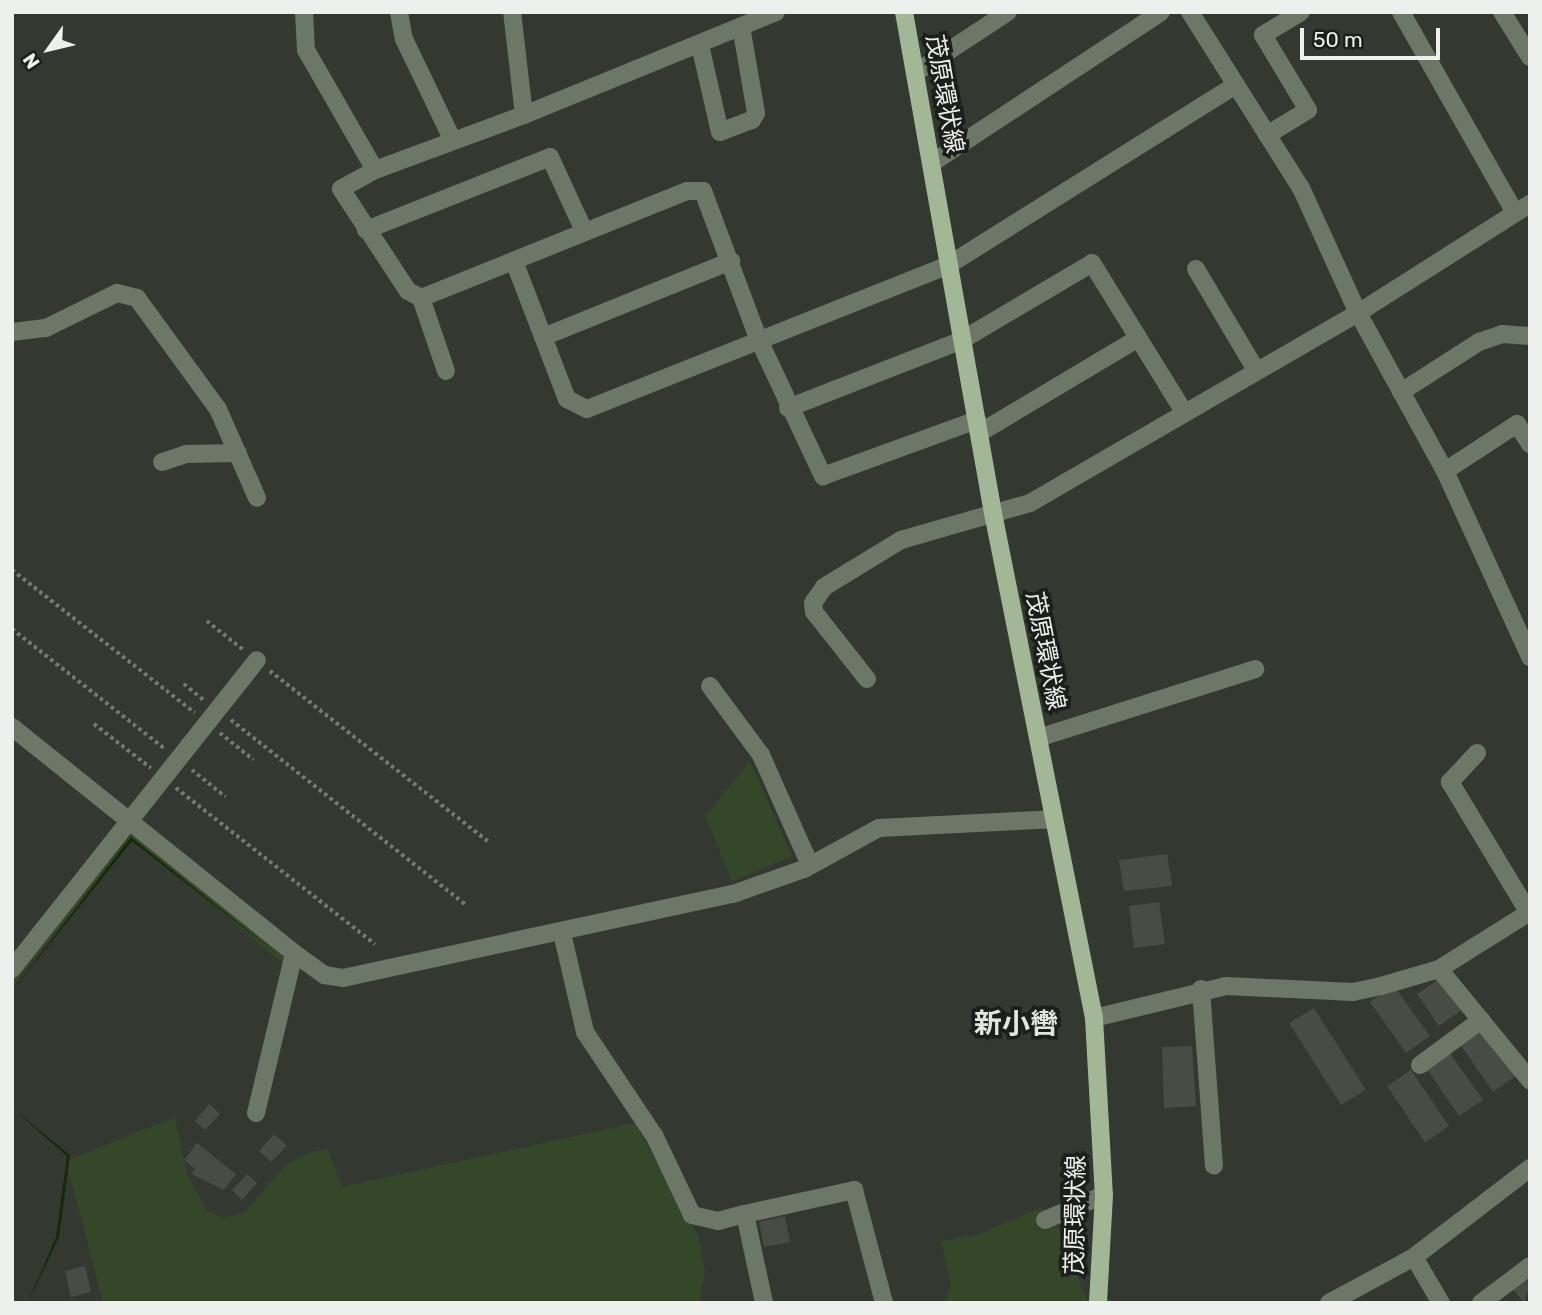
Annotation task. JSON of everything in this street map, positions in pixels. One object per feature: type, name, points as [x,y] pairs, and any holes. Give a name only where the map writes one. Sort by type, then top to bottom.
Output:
[{"type":"main road","name":"茂原環状線","points":[[904,12],[993,513],[1094,1018],[1104,1195],[1098,1303]]},
{"type":"street","points":[[304,12],[306,50],[375,170]]},
{"type":"street","points":[[399,12],[404,39],[453,141]]},
{"type":"street","points":[[512,12],[524,115]]},
{"type":"street","points":[[446,372],[421,298],[408,291],[341,189],[375,170],[524,115],[776,12]]},
{"type":"street","points":[[915,73],[1008,12]]},
{"type":"street","points":[[932,163],[1161,12]]},
{"type":"street","points":[[1190,12],[1301,188],[1358,313],[1444,471],[1530,657]]},
{"type":"street","points":[[1267,135],[1308,110],[1263,35],[1301,12]]},
{"type":"street","points":[[867,679],[814,612],[816,596],[888,545],[1030,503],[1358,313],[1522,209],[1401,12]]},
{"type":"street","points":[[1502,12],[1530,57]]},
{"type":"street","points":[[700,44],[720,132],[752,120],[756,113],[741,26]]},
{"type":"street","points":[[514,261],[567,400],[587,409],[758,338],[947,266],[1236,85]]},
{"type":"street","points":[[366,230],[550,157],[584,231]]},
{"type":"street","points":[[421,298],[687,191],[703,191],[758,338],[788,408],[823,476],[979,426],[1137,340]]},
{"type":"street","points":[[543,337],[731,261]]},
{"type":"street","points":[[788,408],[962,340],[1091,263],[1184,412]]},
{"type":"street","points":[[1196,269],[1256,370]]},
{"type":"street","points":[[12,332],[46,328],[117,293],[137,298],[190,366],[238,453],[257,498]]},
{"type":"street","points":[[1401,392],[1479,342],[1502,334],[1530,336]]},
{"type":"street","points":[[1444,471],[1517,424],[1530,444]]},
{"type":"street","points":[[162,462],[186,454],[238,453]]},
{"type":"street","points":[[12,969],[257,660]]},
{"type":"street","points":[[1038,738],[1255,669]]},
{"type":"street","points":[[710,686],[761,755],[810,865]]},
{"type":"street","points":[[12,727],[294,953],[324,975],[343,978],[562,933],[733,894],[810,865],[879,828],[1054,819]]},
{"type":"street","points":[[1094,1018],[1201,989],[1353,992],[1439,969],[1529,913],[1451,782],[1477,753]]},
{"type":"street","points":[[562,933],[585,1032],[655,1138],[692,1215],[718,1222],[854,1190],[884,1303]]},
{"type":"street","points":[[256,1113],[294,953]]},
{"type":"street","points":[[1439,969],[1481,1020],[1523,1060],[1530,1080]]},
{"type":"street","points":[[1201,989],[1214,1166]]},
{"type":"street","points":[[1420,1065],[1481,1020]]},
{"type":"street","points":[[1329,1303],[1414,1257],[1530,1168]]},
{"type":"street","points":[[1045,1220],[1104,1195]]},
{"type":"street","points":[[745,1214],[764,1303]]},
{"type":"street","points":[[1414,1257],[1441,1303]]},
{"type":"street","points":[[1481,1303],[1530,1266]]},
{"type":"path","points":[[12,570],[466,905]]},
{"type":"path","points":[[207,621],[489,842]]},
{"type":"path","points":[[12,629],[226,797]]},
{"type":"path","points":[[184,684],[254,760]]},
{"type":"path","points":[[94,723],[375,944]]},
{"type":"shaded area","points":[[750,761],[792,856],[732,881],[705,816]]},
{"type":"shaded area","points":[[132,834],[288,957],[285,965],[131,837],[12,987],[12,978]]},
{"type":"shaded area","points":[[131,837],[283,959],[132,841],[12,991]]},
{"type":"shaded area","points":[[12,1108],[70,1155],[59,1237],[28,1303],[56,1237],[67,1156]]},
{"type":"shaded area","points":[[175,1117],[187,1174],[207,1211],[224,1218],[245,1212],[285,1165],[311,1152],[328,1149],[342,1187],[635,1123],[699,1238],[705,1271],[699,1303],[103,1303],[66,1161]]},
{"type":"shaded area","points":[[1042,1207],[1060,1230],[1088,1303],[945,1303],[951,1285],[941,1241],[980,1234]]},
{"type":"building","points":[[1167,854],[1172,886],[1124,891],[1119,860]]},
{"type":"building","points":[[1159,902],[1165,944],[1134,948],[1129,906]]},
{"type":"building","points":[[1441,978],[1463,1009],[1439,1026],[1417,994]]},
{"type":"building","points":[[1394,986],[1430,1036],[1406,1053],[1370,1002]]},
{"type":"building","points":[[1314,1008],[1366,1090],[1341,1105],[1289,1023]]},
{"type":"building","points":[[1482,1024],[1517,1075],[1493,1092],[1458,1041]]},
{"type":"building","points":[[1192,1046],[1196,1106],[1164,1108],[1162,1047]]},
{"type":"building","points":[[1447,1049],[1483,1100],[1459,1116],[1424,1065]]},
{"type":"building","points":[[1411,1070],[1449,1126],[1425,1143],[1387,1086]]},
{"type":"building","points":[[209,1104],[220,1114],[205,1130],[195,1121]]},
{"type":"building","points":[[274,1134],[287,1146],[271,1162],[259,1151]]},
{"type":"building","points":[[197,1143],[236,1174],[224,1190],[191,1174],[195,1169],[184,1160]]},
{"type":"building","points":[[247,1174],[257,1183],[242,1200],[232,1190]]},
{"type":"building","points":[[785,1216],[790,1242],[764,1247],[759,1222]]},
{"type":"building","points":[[85,1266],[91,1292],[71,1297],[65,1271]]},
{"type":"building","points":[[1522,1273],[1530,1284],[1524,1303],[1508,1283]]},
{"type":"district","name":"新小轡","points":[[1016,1024]]}]
